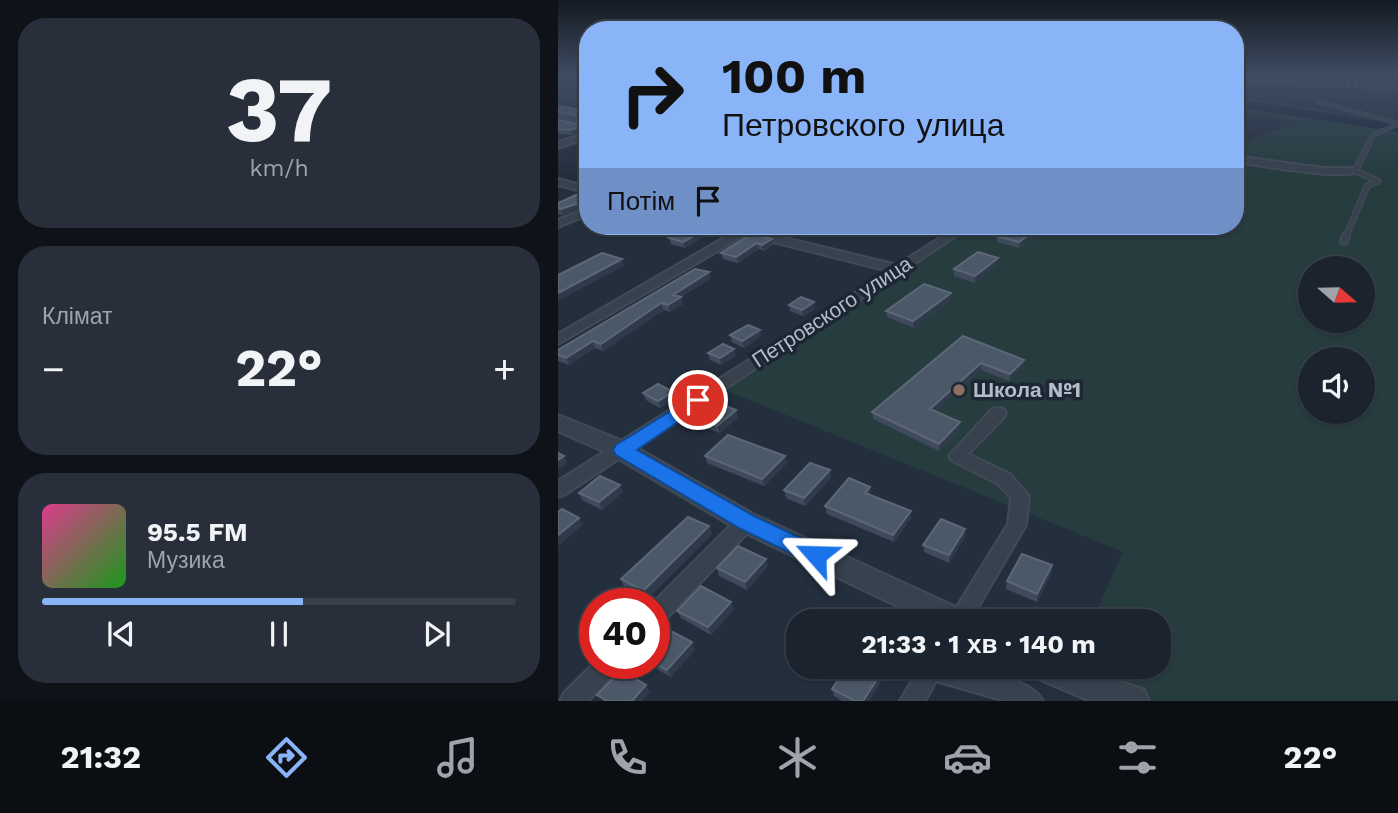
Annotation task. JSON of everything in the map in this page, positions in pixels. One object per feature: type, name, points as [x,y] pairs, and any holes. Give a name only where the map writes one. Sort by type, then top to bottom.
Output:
[{"type":"street","points":[[558,120],[579,124]]},
{"type":"street","points":[[558,145],[579,138]]},
{"type":"street","points":[[1244,160],[1325,171],[1355,171]]},
{"type":"street","points":[[558,182],[579,188]]},
{"type":"street","points":[[558,224],[579,215]]},
{"type":"street","points":[[558,340],[736,235]]},
{"type":"street","points":[[773,235],[897,269]]},
{"type":"street","name":"Петровского улица","points":[[558,490],[952,235]]},
{"type":"street","points":[[965,609],[1017,525],[1020,496],[1004,479],[956,456],[998,413]]},
{"type":"street","points":[[558,422],[622,450],[746,522],[932,609]]},
{"type":"street","points":[[670,600],[746,522]]},
{"type":"street","points":[[572,701],[593,679]]},
{"type":"street","points":[[912,701],[925,679]]},
{"type":"street","points":[[970,679],[1021,694],[1031,701]]},
{"type":"street","points":[[1075,679],[1133,701]]},
{"type":"lane","points":[[1342,109],[1397,124]]},
{"type":"lane","points":[[1344,241],[1368,186],[1378,181],[1355,171],[1373,135],[1397,124]]},
{"type":"green space","points":[[1244,109],[1312,109],[1398,123],[1398,701],[1133,701],[1072,679],[1171,679],[1171,609],[1097,609],[1123,552],[717,387],[952,235],[1244,235],[1244,142],[1299,122],[1244,112]]},
{"type":"building","points":[[558,109],[579,110],[579,116],[558,112]]},
{"type":"building","points":[[558,120],[579,124],[579,128],[570,130],[558,129]]},
{"type":"building","points":[[579,194],[579,203],[561,209],[558,208],[558,203]]},
{"type":"building","points":[[674,235],[696,235],[683,242],[669,238]]},
{"type":"building","points":[[750,235],[772,239],[762,245],[757,243],[736,257],[721,253]]},
{"type":"building","points":[[998,235],[1029,235],[1019,242]]},
{"type":"building","points":[[978,252],[998,258],[975,276],[954,269]]},
{"type":"building","points":[[602,253],[622,259],[558,293],[558,275]]},
{"type":"building","points":[[695,269],[709,272],[673,295],[681,297],[668,305],[661,303],[601,344],[593,341],[566,358],[558,355],[558,350]]},
{"type":"building","points":[[924,284],[951,293],[913,321],[886,311]]},
{"type":"building","points":[[801,297],[814,302],[802,310],[789,305]]},
{"type":"building","points":[[748,325],[760,330],[742,341],[730,335]]},
{"type":"building","points":[[963,336],[1024,360],[1010,374],[981,363],[930,409],[960,422],[939,444],[872,412]]},
{"type":"building","points":[[723,344],[734,349],[720,358],[708,353]]},
{"type":"building","points":[[658,384],[673,392],[658,401],[643,393]]},
{"type":"building","points":[[720,404],[736,410],[717,426],[701,419]]},
{"type":"building","points":[[728,435],[785,456],[762,479],[705,456]]},
{"type":"building","points":[[810,463],[830,470],[804,498],[784,490]]},
{"type":"building","points":[[600,476],[620,485],[599,502],[579,493]]},
{"type":"building","points":[[849,478],[870,487],[865,493],[911,511],[893,535],[825,506]]},
{"type":"building","points":[[562,509],[579,518],[558,535],[558,512]]},
{"type":"building","points":[[688,517],[709,526],[646,588],[638,588],[621,579]]},
{"type":"building","points":[[941,519],[965,529],[949,555],[923,545]]},
{"type":"building","points":[[738,546],[766,559],[745,582],[717,568]]},
{"type":"building","points":[[1022,554],[1052,565],[1037,594],[1007,581]]},
{"type":"building","points":[[701,586],[731,602],[708,627],[677,611]]},
{"type":"building","points":[[670,631],[692,642],[670,667]]},
{"type":"building","points":[[612,679],[636,679],[646,685],[632,701],[607,701],[597,695]]},
{"type":"building","points":[[839,679],[877,679],[863,701],[855,701],[832,689]]},
{"type":"waterway","points":[[1272,109],[1398,128]]},
{"type":"place","name":"Школа №1","points":[[959,390]]},
{"type":"route","points":[[698,400],[622,450],[746,522],[816,555]]}]
